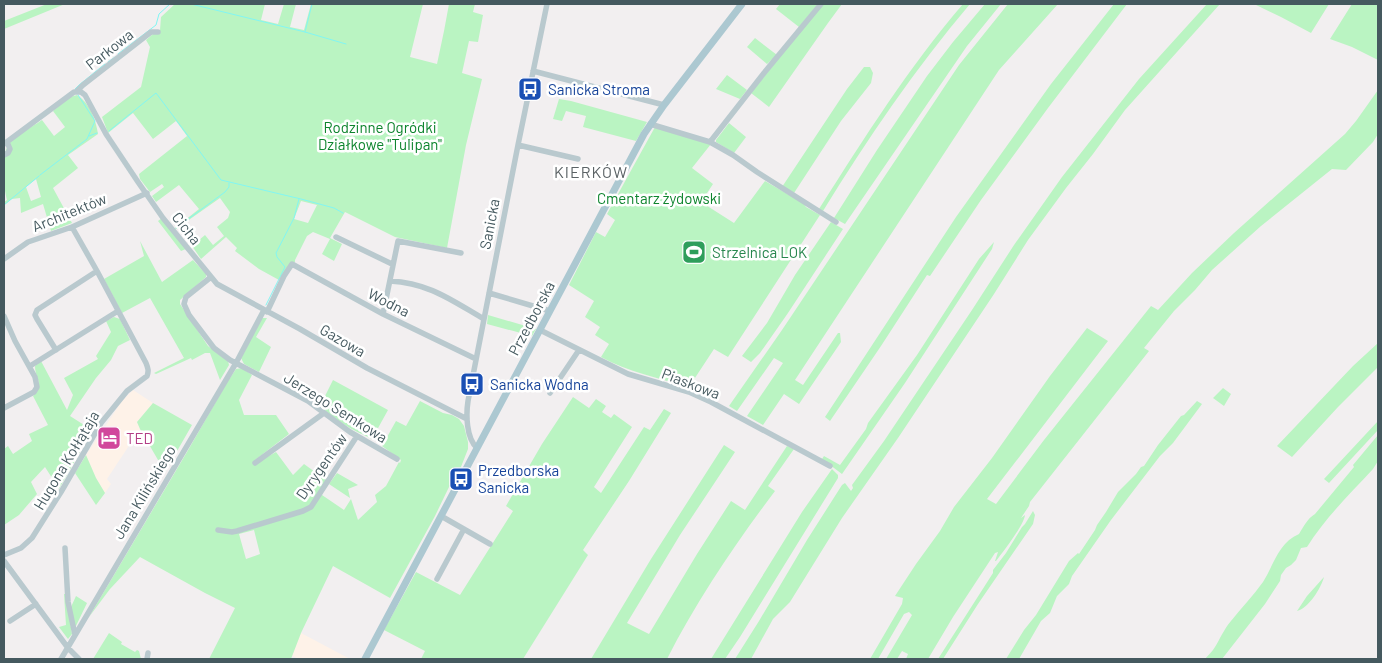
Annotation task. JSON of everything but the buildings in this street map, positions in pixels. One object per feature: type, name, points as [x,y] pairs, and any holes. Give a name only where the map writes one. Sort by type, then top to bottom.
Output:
[{"type":"main road","name":"Przedborska","points":[[365,659],[650,124],[742,4]]},
{"type":"street","name":"Sanicka","points":[[477,448],[473,443],[467,418],[467,407],[547,4]]},
{"type":"street","points":[[710,142],[820,4]]},
{"type":"street","name":"Parkowa","points":[[4,155],[8,154],[10,149],[5,143],[74,92],[79,92],[83,85],[151,32],[158,32]]},
{"type":"street","points":[[534,71],[664,105]]},
{"type":"street","name":"Cicha","points":[[79,92],[85,95],[106,134],[164,218],[211,277]]},
{"type":"street","points":[[650,124],[710,142],[836,222]]},
{"type":"street","points":[[518,145],[578,159]]},
{"type":"street","name":"Architektów","points":[[4,258],[28,242],[72,227],[147,193]]},
{"type":"street","points":[[30,366],[118,311],[98,271],[72,227]]},
{"type":"street","points":[[336,237],[392,264]]},
{"type":"street","points":[[383,314],[398,241],[461,253]]},
{"type":"street","name":"Wodna","points":[[265,311],[292,264],[383,314],[476,360]]},
{"type":"street","points":[[56,350],[35,315],[37,310],[98,271]]},
{"type":"street","points":[[211,277],[186,298],[184,306],[212,346],[236,362],[265,311]]},
{"type":"street","name":"Gazowa","points":[[211,277],[220,286],[367,368],[467,418]]},
{"type":"street","points":[[390,281],[426,287],[484,319]]},
{"type":"street","points":[[489,293],[550,311]]},
{"type":"street","name":"Hugona Kołłątaja","points":[[4,555],[21,548],[32,538],[62,492],[101,424],[127,391],[148,374],[146,363],[118,311]]},
{"type":"street","points":[[4,316],[15,341],[30,366],[37,387],[34,392],[4,408]]},
{"type":"street","name":"Piaskowa","points":[[540,330],[628,374],[688,392],[711,402],[830,466]]},
{"type":"street","points":[[550,393],[579,350]]},
{"type":"street","name":"Jerzego Semkowa","points":[[236,362],[308,401],[357,436],[397,459]]},
{"type":"street","name":"Jana Kilińskiego","points":[[61,659],[236,362]]},
{"type":"street","points":[[255,463],[324,413]]},
{"type":"street","name":"Dyrygentów","points":[[218,530],[237,531],[311,508],[357,436]]},
{"type":"street","points":[[441,516],[490,544]]},
{"type":"street","points":[[437,578],[464,529]]},
{"type":"street","points":[[65,548],[68,602],[75,635]]},
{"type":"street","points":[[4,560],[68,648],[79,659]]},
{"type":"street","points":[[10,622],[36,604]]},
{"type":"shaded area","points":[[133,390],[153,403],[137,422],[140,429],[107,479],[111,484],[105,493],[86,455],[122,401]]},
{"type":"shaded area","points":[[301,633],[350,659],[299,659],[292,656]]},
{"type":"green space","points":[[47,4],[65,4],[4,29],[4,21]]},
{"type":"green space","name":"Rodzinne Ogródki Działkowe \"Tulipan\"","points":[[175,4],[265,4],[261,20],[278,24],[284,4],[296,4],[290,27],[304,30],[311,4],[423,4],[410,57],[437,64],[449,4],[475,4],[473,12],[483,15],[478,42],[469,41],[462,73],[482,79],[466,145],[447,248],[395,237],[345,212],[330,238],[342,244],[334,261],[322,254],[330,239],[313,232],[307,236],[295,262],[291,263],[279,280],[259,269],[235,251],[237,248],[226,237],[201,259],[192,246],[205,235],[213,245],[224,236],[217,227],[228,218],[230,212],[220,198],[176,229],[199,209],[179,185],[156,202],[152,196],[164,187],[162,184],[150,192],[140,179],[139,174],[187,136],[176,121],[153,139],[133,113],[108,133],[102,117],[141,87],[150,47],[146,40],[160,30],[161,17]],"holes":[[[301,201],[317,205],[308,223],[294,219]]]},
{"type":"green space","points":[[780,4],[818,4],[799,27],[776,9]]},
{"type":"green space","points":[[822,4],[842,4],[769,107],[751,93]]},
{"type":"green space","points":[[963,4],[970,4],[893,105],[823,211],[819,209],[905,78]]},
{"type":"green space","points":[[985,4],[1001,4],[967,46],[845,224],[834,218],[927,76]]},
{"type":"green space","points":[[1008,4],[1058,4],[999,70],[795,380],[803,385],[838,333],[840,333],[841,342],[799,404],[784,394],[763,425],[747,416],[783,363],[774,358],[737,411],[729,406],[959,65]]},
{"type":"green space","points":[[1114,4],[1127,4],[981,200],[930,276],[927,275],[830,421],[825,417],[956,217],[1051,84]]},
{"type":"green space","points":[[1207,4],[1220,4],[1125,110],[1066,188],[1028,240],[898,438],[842,518],[790,602],[773,619],[751,659],[735,659],[842,485],[845,483],[851,491],[852,485],[884,441],[1014,245],[1062,177],[1139,79]]},
{"type":"green space","points":[[1254,4],[1329,4],[1311,33]]},
{"type":"green space","points":[[1352,4],[1378,4],[1378,60],[1330,39]]},
{"type":"green space","points":[[755,38],[777,55],[767,64],[747,47]]},
{"type":"green space","points":[[864,67],[870,67],[873,73],[871,83],[841,121],[794,193],[782,187],[847,89]]},
{"type":"green space","points":[[727,75],[747,90],[740,99],[716,89]]},
{"type":"green space","points":[[1378,90],[1378,134],[1373,142],[1346,170],[1332,169],[1261,226],[1212,270],[1174,311],[1144,348],[1149,351],[1030,502],[1021,518],[1025,515],[1017,532],[996,561],[998,552],[995,553],[928,659],[906,659],[908,654],[902,651],[897,659],[886,659],[912,615],[909,612],[904,614],[878,659],[870,659],[902,604],[903,598],[895,596],[940,531],[954,507],[1087,328],[1108,341],[987,499],[996,504],[1044,440],[1151,306],[1158,310],[1192,273],[1234,233],[1345,134]]},
{"type":"green space","points":[[77,95],[89,107],[96,123],[98,134],[68,155],[78,168],[53,188],[72,223],[51,231],[43,204],[21,213],[20,198],[12,199],[4,205],[4,202],[7,200],[4,186],[5,154],[10,142],[42,120],[54,136],[65,127],[53,111],[70,97]],"holes":[[[36,179],[41,197],[31,201],[26,187]]]},
{"type":"green space","points":[[559,99],[647,122],[636,141],[583,127],[586,116],[566,111],[562,121],[553,119]]},
{"type":"green space","points":[[729,123],[746,137],[734,153],[716,142]]},
{"type":"green space","name":"Cmentarz żydowski","points":[[655,127],[711,144],[692,168],[713,184],[701,202],[734,223],[765,181],[820,215],[728,357],[714,349],[689,387],[633,371],[601,357],[609,344],[595,335],[600,327],[585,317],[594,301],[569,285],[596,232],[605,237],[615,220],[607,214]]},
{"type":"green space","points":[[162,218],[186,249],[181,251],[158,221]]},
{"type":"green space","points":[[831,222],[843,229],[788,313],[760,353],[751,362],[742,356],[767,323],[795,275]]},
{"type":"green space","points":[[140,241],[162,282],[193,260],[206,274],[206,277],[180,300],[180,304],[208,346],[228,361],[229,365],[220,380],[210,353],[205,353],[192,360],[191,358],[156,374],[154,373],[184,358],[150,298],[122,313],[104,279],[144,256]]},
{"type":"green space","points":[[994,242],[992,249],[905,383],[842,474],[822,459],[824,456],[840,465],[917,355],[979,259]]},
{"type":"green space","points":[[488,315],[536,329],[532,336],[487,324]]},
{"type":"green space","points":[[114,317],[120,319],[130,340],[118,346],[111,360],[70,416],[92,430],[59,489],[45,467],[31,482],[37,494],[19,515],[4,525],[4,449],[8,446],[13,454],[32,441],[29,434],[48,425],[33,396],[37,392],[39,385],[35,366],[41,361],[67,410],[73,395],[64,378],[98,359],[96,356],[111,332],[106,321]]},
{"type":"green space","points":[[262,318],[267,318],[256,337],[271,347],[259,372],[244,364],[241,358]]},
{"type":"green space","points":[[1378,343],[1378,367],[1292,457],[1277,446],[1353,366]]},
{"type":"green space","points":[[242,368],[252,375],[239,400],[244,415],[276,415],[289,434],[255,460],[256,463],[276,452],[293,475],[304,464],[326,480],[322,495],[344,510],[351,499],[358,520],[377,502],[375,495],[386,486],[401,460],[382,446],[396,421],[406,426],[420,401],[459,419],[464,426],[468,442],[468,449],[459,472],[453,470],[450,477],[455,480],[449,487],[390,598],[333,566],[301,633],[291,659],[209,659],[235,608],[140,557],[110,589],[89,617],[236,369]],"holes":[[[254,530],[260,554],[246,559],[239,534]]]},
{"type":"green space","points":[[333,380],[388,410],[372,439],[344,425],[320,406]]},
{"type":"green space","points":[[1223,388],[1231,394],[1224,406],[1213,398]]},
{"type":"green space","points":[[573,397],[589,408],[596,399],[606,406],[602,412],[611,418],[614,414],[632,427],[594,487],[601,493],[644,427],[650,430],[664,409],[671,413],[583,550],[588,555],[523,659],[421,659],[425,651],[384,630],[416,572],[460,595],[513,511],[506,506],[542,444]]},
{"type":"green space","points":[[1197,401],[1202,404],[1111,520],[1072,576],[1069,584],[1057,596],[1050,613],[1041,621],[1019,659],[1006,659],[1069,561],[1079,554],[1118,492],[1144,466],[1181,416]]},
{"type":"green space","points":[[153,403],[192,425],[165,472],[137,422]]},
{"type":"green space","points":[[1378,421],[1378,430],[1329,483],[1324,479]]},
{"type":"green space","points":[[1378,435],[1378,461],[1373,469],[1330,516],[1307,547],[1301,548],[1296,560],[1281,575],[1280,581],[1265,604],[1222,659],[1205,659],[1214,649],[1229,624],[1263,582],[1281,548],[1299,534],[1308,520],[1354,467],[1353,465]]},
{"type":"green space","points":[[724,445],[735,452],[680,535],[627,623],[649,634],[731,501],[745,510],[787,446],[794,449],[768,486],[775,491],[717,573],[667,659],[591,659],[651,559]]},
{"type":"green space","points":[[86,455],[105,493],[96,505],[75,473]]},
{"type":"green space","points":[[832,469],[838,475],[838,478],[740,637],[725,659],[711,659],[802,512]]},
{"type":"green space","points":[[337,473],[358,485],[348,489],[350,498],[329,484]]},
{"type":"green space","points":[[1033,511],[1035,515],[1033,524],[943,659],[938,659],[993,573],[993,570]]},
{"type":"green space","points":[[1324,577],[1314,597],[1306,606],[1297,611],[1307,596]]},
{"type":"green space","points":[[64,594],[66,594],[72,634],[68,639],[59,627],[66,625]]},
{"type":"green space","points":[[76,596],[87,603],[75,628],[71,607]]},
{"type":"green space","points":[[109,633],[122,642],[121,644],[135,652],[139,651],[141,659],[93,659]]},
{"type":"waterway","points":[[118,54],[156,25],[159,14],[170,4]]},
{"type":"waterway","points":[[191,4],[346,44]]},
{"type":"waterway","points":[[305,32],[312,4]]},
{"type":"waterway","points":[[108,62],[115,57]]},
{"type":"waterway","points":[[75,89],[105,64]]},
{"type":"waterway","points":[[109,131],[156,93],[221,180],[301,199],[334,208],[343,213]]},
{"type":"waterway","points":[[40,175],[87,139],[95,121],[78,95]]},
{"type":"waterway","points":[[89,136],[97,133]]},
{"type":"waterway","points":[[4,205],[39,176]]},
{"type":"waterway","points":[[176,228],[225,192],[229,187],[229,183]]},
{"type":"waterway","points":[[266,305],[285,267],[276,253],[294,218],[299,199]]},
{"type":"place","name":"Sanicka Stroma","points":[[530,89]]},
{"type":"place","name":"Strzelnica LOK","points":[[694,252]]},
{"type":"place","name":"Sanicka Wodna","points":[[472,384]]},
{"type":"place","name":"TED","points":[[109,438]]},
{"type":"place","name":"Przedborska Sanicka","points":[[461,479]]},
{"type":"district","name":"KIERKÓW","points":[[591,171]]}]
